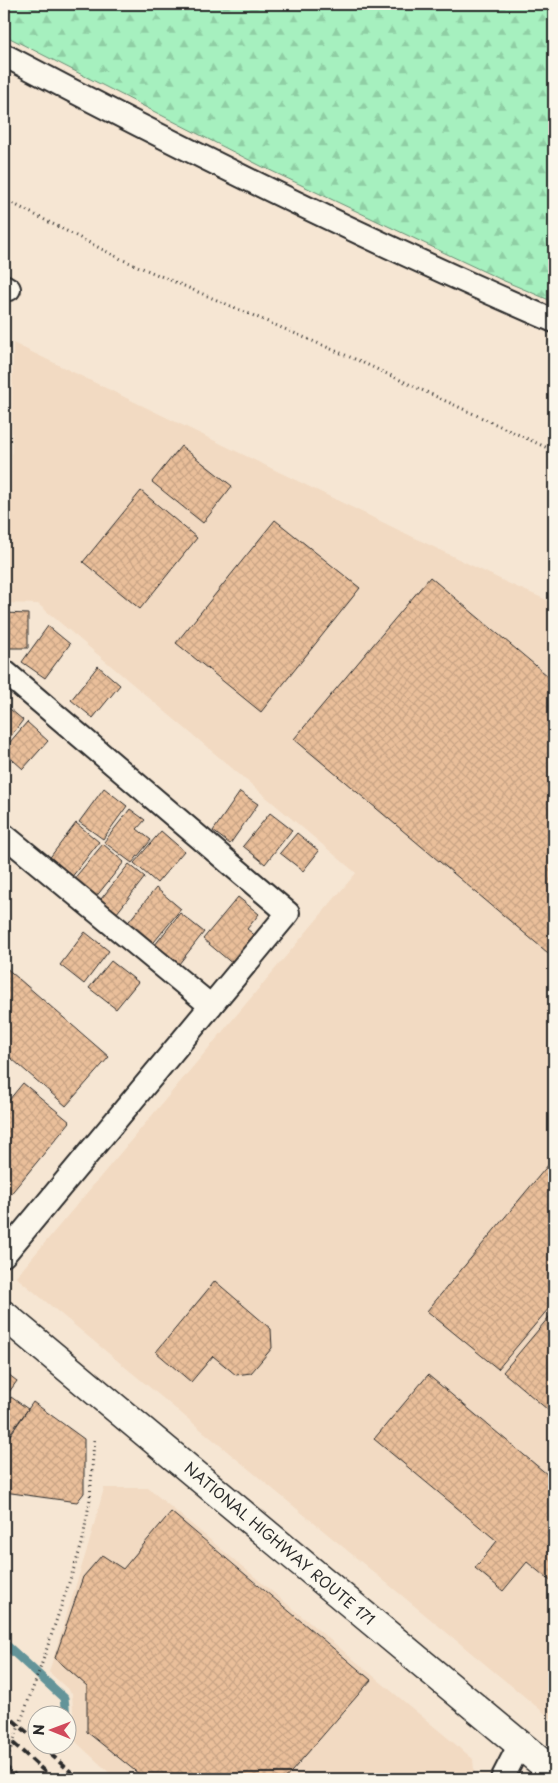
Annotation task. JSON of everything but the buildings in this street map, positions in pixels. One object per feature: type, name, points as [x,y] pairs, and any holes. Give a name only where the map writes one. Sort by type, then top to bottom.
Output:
[{"type":"highway","name":"NATIONAL HIGHWAY ROUTE 171","points":[[4,1315],[554,1773]]},
{"type":"street","points":[[4,55],[164,138],[456,279],[554,321]]},
{"type":"street","points":[[4,671],[288,913],[4,1255]]},
{"type":"street","points":[[4,834],[211,1006]]},
{"type":"street","points":[[502,1779],[520,1744]]},
{"type":"path","points":[[4,200],[121,259],[357,360],[554,451]]},
{"type":"path","points":[[4,1766],[34,1686],[82,1544],[90,1499],[94,1440]]},
{"type":"shaded area","points":[[13,343],[512,585],[554,603],[554,1721],[16,1277],[356,873],[38,604],[4,603],[4,505],[11,503]]},
{"type":"shaded area","points":[[104,1488],[148,1488],[473,1759],[475,1779],[116,1779],[78,1744],[78,1706],[73,1706],[72,1693],[49,1672]]},
{"type":"green space","points":[[4,4],[554,4],[554,302],[502,280],[261,166],[4,35]]},
{"type":"waterway","points":[[4,1643],[64,1698],[65,1706]]},
{"type":"railway","points":[[4,1712],[28,1733]]},
{"type":"railway","points":[[4,1735],[53,1779]]},
{"type":"railway","points":[[53,1756],[79,1779]]},
{"type":"railway","points":[[4,1765],[19,1779]]}]
